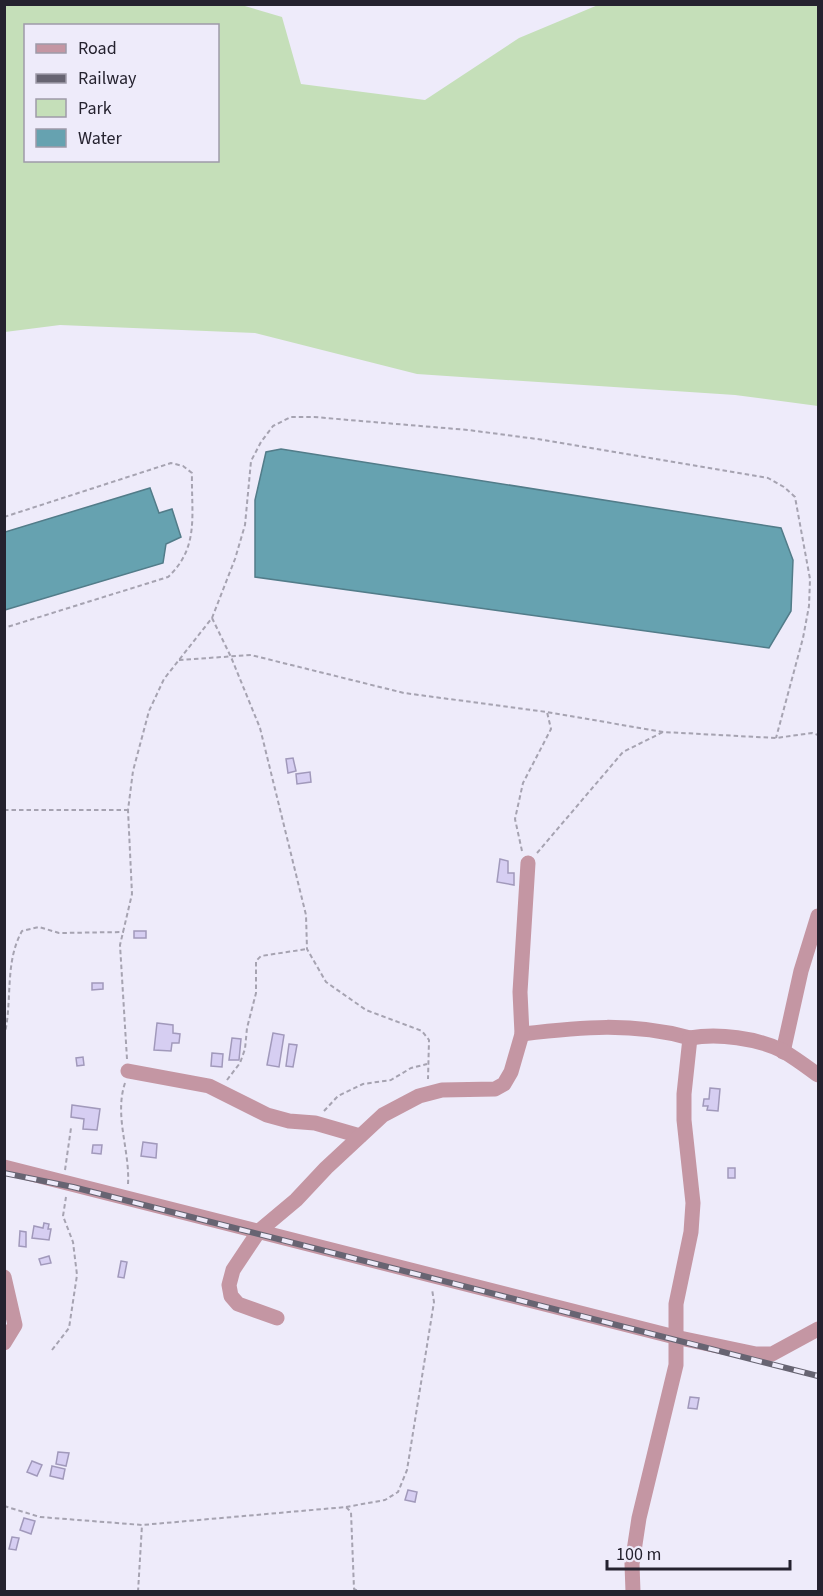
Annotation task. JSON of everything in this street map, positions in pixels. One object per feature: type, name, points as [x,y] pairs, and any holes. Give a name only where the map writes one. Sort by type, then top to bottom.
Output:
[{"type":"street","points":[[277,1318],[238,1304],[231,1296],[229,1285],[233,1270],[259,1231],[297,1200],[383,1115],[419,1096],[455,1088],[495,1089],[504,1084],[511,1072],[522,1034],[520,992],[528,863]]},
{"type":"street","points":[[783,1052],[801,971],[819,916]]},
{"type":"street","points":[[522,1034],[624,1026],[663,1030],[690,1038],[725,1037],[783,1052],[819,1075]]},
{"type":"street","points":[[633,1592],[632,1564],[639,1518],[672,1390],[676,1365],[676,1304],[691,1232],[693,1203],[684,1120],[685,1074],[690,1038]]},
{"type":"street","points":[[128,1071],[156,1074],[219,1090],[267,1115],[290,1121],[315,1123],[360,1136]]},
{"type":"street","points":[[4,1167],[675,1337],[772,1354],[819,1329]]},
{"type":"street","points":[[4,1277],[15,1325],[4,1343]]},
{"type":"path","points":[[4,1037],[15,944],[22,931],[39,927],[59,933],[124,932],[132,894],[128,810],[133,771],[149,711],[164,678],[212,618],[235,559],[245,525],[251,461],[273,426],[291,417],[468,430],[611,450],[768,478],[795,497],[810,579],[809,606],[776,738]]},
{"type":"path","points":[[4,517],[171,463],[183,465],[192,473],[190,547],[181,565],[168,577],[4,628]]},
{"type":"path","points":[[212,618],[231,657],[260,728],[306,915],[307,949],[327,982],[366,1010],[422,1031],[429,1040],[427,1064],[432,1093]]},
{"type":"path","points":[[178,660],[251,655],[404,693],[547,712],[663,732],[776,738],[812,732],[819,735]]},
{"type":"path","points":[[547,712],[551,729],[523,783],[515,819],[520,846],[528,863],[623,752],[663,732]]},
{"type":"path","points":[[4,810],[128,810]]},
{"type":"path","points":[[219,1090],[240,1064],[245,1049],[246,1028],[256,993],[256,961],[261,956],[307,949]]},
{"type":"path","points":[[315,1123],[338,1096],[363,1084],[391,1080],[411,1068],[427,1064]]},
{"type":"path","points":[[52,1350],[66,1334],[73,1313],[77,1260],[63,1216],[68,1183],[71,1128]]},
{"type":"path","points":[[4,1506],[40,1517],[142,1526],[346,1507],[385,1500],[398,1492],[407,1470],[434,1302],[431,1274]]},
{"type":"path","points":[[346,1507],[351,1512],[354,1589],[360,1592]]},
{"type":"path","points":[[138,1592],[142,1526]]},
{"type":"green space","points":[[238,4],[282,17],[301,84],[425,100],[519,38],[598,5],[818,5],[818,406],[735,395],[417,374],[255,333],[60,325],[5,332],[4,5]]},
{"type":"water","points":[[281,449],[781,528],[793,560],[791,611],[769,648],[255,577],[255,500],[266,452]]},
{"type":"water","points":[[150,488],[159,513],[172,509],[181,537],[166,544],[163,563],[5,610],[5,532]]},
{"type":"building","points":[[293,758],[296,771],[288,773],[286,759]]},
{"type":"building","points":[[310,772],[311,782],[297,784],[296,774]]},
{"type":"building","points":[[500,859],[508,861],[508,873],[514,873],[514,885],[497,882]]},
{"type":"building","points":[[134,931],[146,931],[146,938],[134,938]]},
{"type":"building","points":[[92,983],[103,983],[103,989],[92,990]]},
{"type":"building","points":[[157,1023],[173,1025],[173,1033],[180,1034],[179,1043],[172,1043],[171,1051],[154,1050]]},
{"type":"building","points":[[273,1033],[284,1035],[279,1067],[267,1065]]},
{"type":"building","points":[[232,1038],[241,1039],[239,1060],[229,1060]]},
{"type":"building","points":[[289,1044],[297,1045],[293,1067],[286,1066]]},
{"type":"building","points":[[212,1053],[223,1054],[222,1067],[211,1066]]},
{"type":"building","points":[[83,1057],[84,1065],[77,1066],[76,1058]]},
{"type":"building","points":[[710,1088],[720,1089],[718,1111],[707,1110],[708,1106],[703,1106],[704,1099],[709,1099]]},
{"type":"building","points":[[72,1105],[100,1109],[97,1130],[83,1129],[84,1119],[71,1117]]},
{"type":"building","points":[[143,1142],[157,1144],[156,1158],[141,1156]]},
{"type":"building","points":[[93,1145],[102,1145],[101,1154],[92,1153]]},
{"type":"building","points":[[728,1168],[735,1168],[735,1178],[728,1178]]},
{"type":"building","points":[[44,1223],[49,1224],[48,1229],[51,1229],[49,1240],[32,1238],[34,1226],[43,1228]]},
{"type":"building","points":[[20,1231],[26,1232],[26,1247],[19,1246]]},
{"type":"building","points":[[49,1256],[51,1263],[41,1265],[39,1259]]},
{"type":"building","points":[[121,1261],[127,1262],[124,1278],[118,1277]]},
{"type":"building","points":[[690,1397],[699,1398],[697,1409],[688,1408]]},
{"type":"building","points":[[58,1452],[69,1453],[66,1466],[56,1464]]},
{"type":"building","points":[[32,1461],[42,1465],[37,1476],[27,1472]]},
{"type":"building","points":[[52,1466],[65,1469],[63,1479],[50,1476]]},
{"type":"building","points":[[408,1490],[417,1492],[415,1502],[405,1500]]},
{"type":"building","points":[[24,1518],[35,1521],[31,1534],[20,1530]]},
{"type":"building","points":[[12,1537],[19,1538],[16,1550],[9,1549]]},
{"type":"railway","points":[[4,1173],[73,1187],[818,1376]]}]
